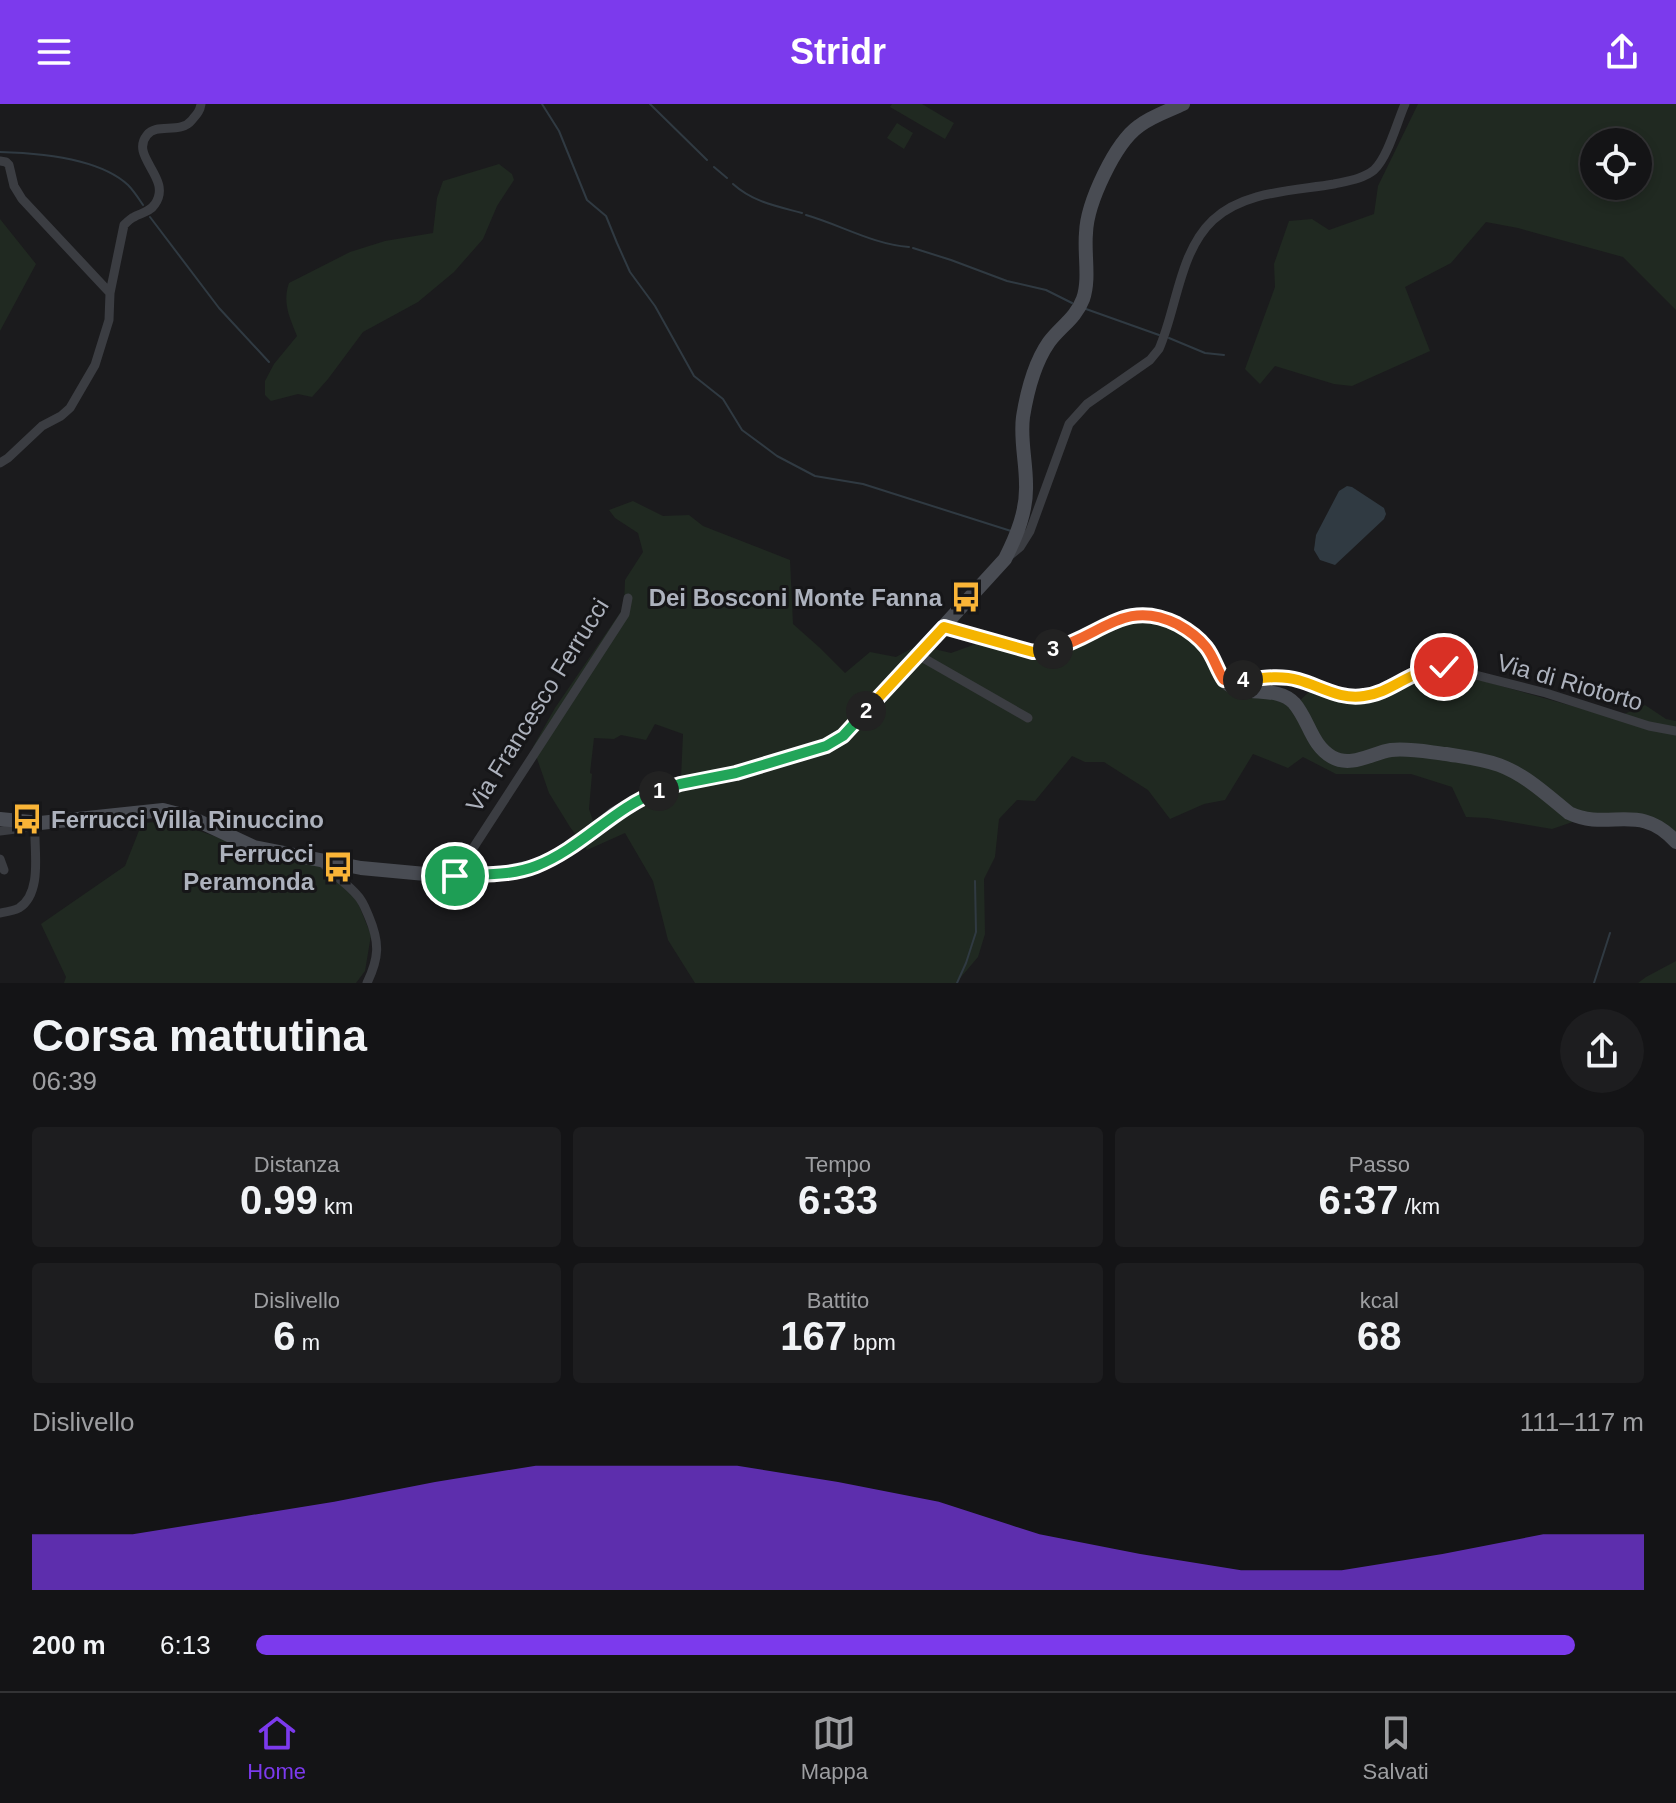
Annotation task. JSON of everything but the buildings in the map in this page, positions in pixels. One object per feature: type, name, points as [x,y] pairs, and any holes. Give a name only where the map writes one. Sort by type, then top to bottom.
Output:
[{"type":"main road","points":[[0,819],[35,823],[154,809],[190,817],[245,844],[320,860],[364,868],[455,876],[502,873],[535,866],[572,847],[614,814],[652,793],[736,773],[826,746],[848,731],[1005,559],[1018,530],[1025,503],[1023,418],[1039,361],[1050,342],[1080,306],[1086,282],[1089,208],[1120,147],[1133,131],[1146,121],[1183,104]]},
{"type":"main road","points":[[944,627],[1040,652],[1078,641],[1129,616],[1155,616],[1173,622],[1199,639],[1224,680],[1235,687],[1289,698],[1315,741],[1335,759],[1355,760],[1400,750],[1483,760],[1510,769],[1578,817],[1643,820],[1659,827],[1676,842]]},
{"type":"street","points":[[0,463],[42,426],[70,408],[95,365],[109,320],[110,293],[124,225],[155,205],[160,189],[142,147],[146,136],[152,131],[188,125],[201,104]]},
{"type":"street","points":[[1005,559],[1020,547],[1030,531],[1069,424],[1087,404],[1156,354],[1191,253],[1213,219],[1232,205],[1248,199],[1366,175],[1382,160],[1405,104]]},
{"type":"street","points":[[0,161],[9,165],[14,186],[29,208],[110,293]]},
{"type":"street","name":"Via Francesco Ferrucci","points":[[455,876],[625,614],[628,598]]},
{"type":"street","points":[[918,655],[1028,718]]},
{"type":"street","name":"Via di Riotorto","points":[[1224,680],[1288,678],[1336,694],[1363,697],[1414,673],[1444,667],[1676,731]]},
{"type":"street","points":[[0,831],[24,828],[35,823],[37,857],[35,875],[26,901],[18,909],[0,913]]},
{"type":"street","points":[[0,859],[4,870]]},
{"type":"street","points":[[320,860],[358,895],[375,931],[376,957],[367,983]]},
{"type":"street","points":[[0,906],[18,909]]},
{"type":"shaded area","points":[[892,104],[922,104],[954,123],[945,139],[890,107]]},
{"type":"shaded area","points":[[1418,104],[1676,104],[1676,310],[1623,257],[1486,222],[1451,263],[1405,287],[1430,351],[1352,386],[1334,384],[1275,366],[1260,384],[1245,369],[1275,287],[1274,264],[1289,221],[1312,219],[1329,230],[1374,214],[1378,186]]},
{"type":"shaded area","points":[[897,123],[913,133],[904,149],[887,138]]},
{"type":"shaded area","points":[[499,164],[512,174],[514,180],[497,206],[483,239],[454,272],[418,302],[363,332],[312,397],[298,394],[271,401],[265,395],[265,381],[274,364],[297,336],[287,304],[289,283],[350,252],[385,241],[433,233],[437,198],[443,181]]},
{"type":"shaded area","points":[[0,219],[36,264],[0,331]]},
{"type":"shaded area","points":[[1347,486],[1384,508],[1386,514],[1335,565],[1320,560],[1314,550],[1316,535],[1339,491]]},
{"type":"shaded area","points":[[633,501],[663,516],[689,515],[703,526],[790,560],[793,624],[845,673],[870,652],[896,657],[918,645],[951,653],[976,644],[1039,653],[1120,623],[1146,618],[1191,637],[1218,678],[1293,707],[1311,690],[1341,699],[1363,701],[1431,672],[1448,671],[1615,718],[1645,705],[1666,719],[1676,721],[1676,833],[1596,814],[1552,829],[1466,817],[1452,787],[1411,774],[1336,774],[1303,757],[1288,768],[1253,754],[1225,800],[1204,804],[1170,819],[1148,790],[1104,762],[1085,762],[1072,756],[1035,801],[1017,800],[999,819],[995,857],[984,879],[985,934],[978,957],[956,983],[695,983],[668,940],[653,881],[625,833],[587,850],[549,793],[533,747],[555,708],[624,607],[625,580],[643,552],[638,533],[615,518],[609,510]],"holes":[[[655,724],[683,734],[681,778],[633,795],[593,821],[589,809],[594,738],[614,739],[621,735],[646,740]]]},
{"type":"shaded area","points":[[171,821],[251,849],[320,867],[356,898],[371,935],[365,971],[356,983],[64,983],[66,977],[41,924],[125,866],[142,823]]},
{"type":"shaded area","points":[[1676,961],[1676,983],[1638,983],[1646,977]]},
{"type":"waterway","points":[[542,104],[559,131],[587,200],[606,216],[630,272],[655,306],[694,376],[723,399],[742,430],[777,456],[815,476],[863,484],[1011,531]]},
{"type":"waterway","points":[[650,104],[707,160]]},
{"type":"waterway","points":[[0,152],[50,156],[85,163],[116,176],[128,185],[143,205]]},
{"type":"waterway","points":[[714,167],[727,178]]},
{"type":"waterway","points":[[733,184],[757,199],[802,213]]},
{"type":"waterway","points":[[806,215],[869,238],[909,247]]},
{"type":"waterway","points":[[150,217],[219,308],[269,362]]},
{"type":"waterway","points":[[913,248],[1007,281],[1046,290],[1072,303]]},
{"type":"waterway","points":[[1086,309],[1159,335]]},
{"type":"waterway","points":[[1169,338],[1205,353],[1224,355]]},
{"type":"waterway","points":[[957,983],[976,932],[975,881]]},
{"type":"waterway","points":[[1594,983],[1610,933]]},
{"type":"place","name":"Dei Bosconi Monte Fanna","points":[[966,597]]},
{"type":"place","name":"Ferrucci Villa Rinuccino","points":[[27,819]]},
{"type":"place","name":"Ferrucci Peramonda","points":[[338,867]]},
{"type":"route","points":[[455,876],[502,873],[535,866],[572,847],[614,814],[652,793],[736,773],[826,746],[848,731],[944,627],[1040,652],[1078,641],[1129,616],[1155,616],[1173,622],[1199,639],[1224,680],[1288,678],[1346,696],[1363,697],[1414,673],[1444,667]]}]
